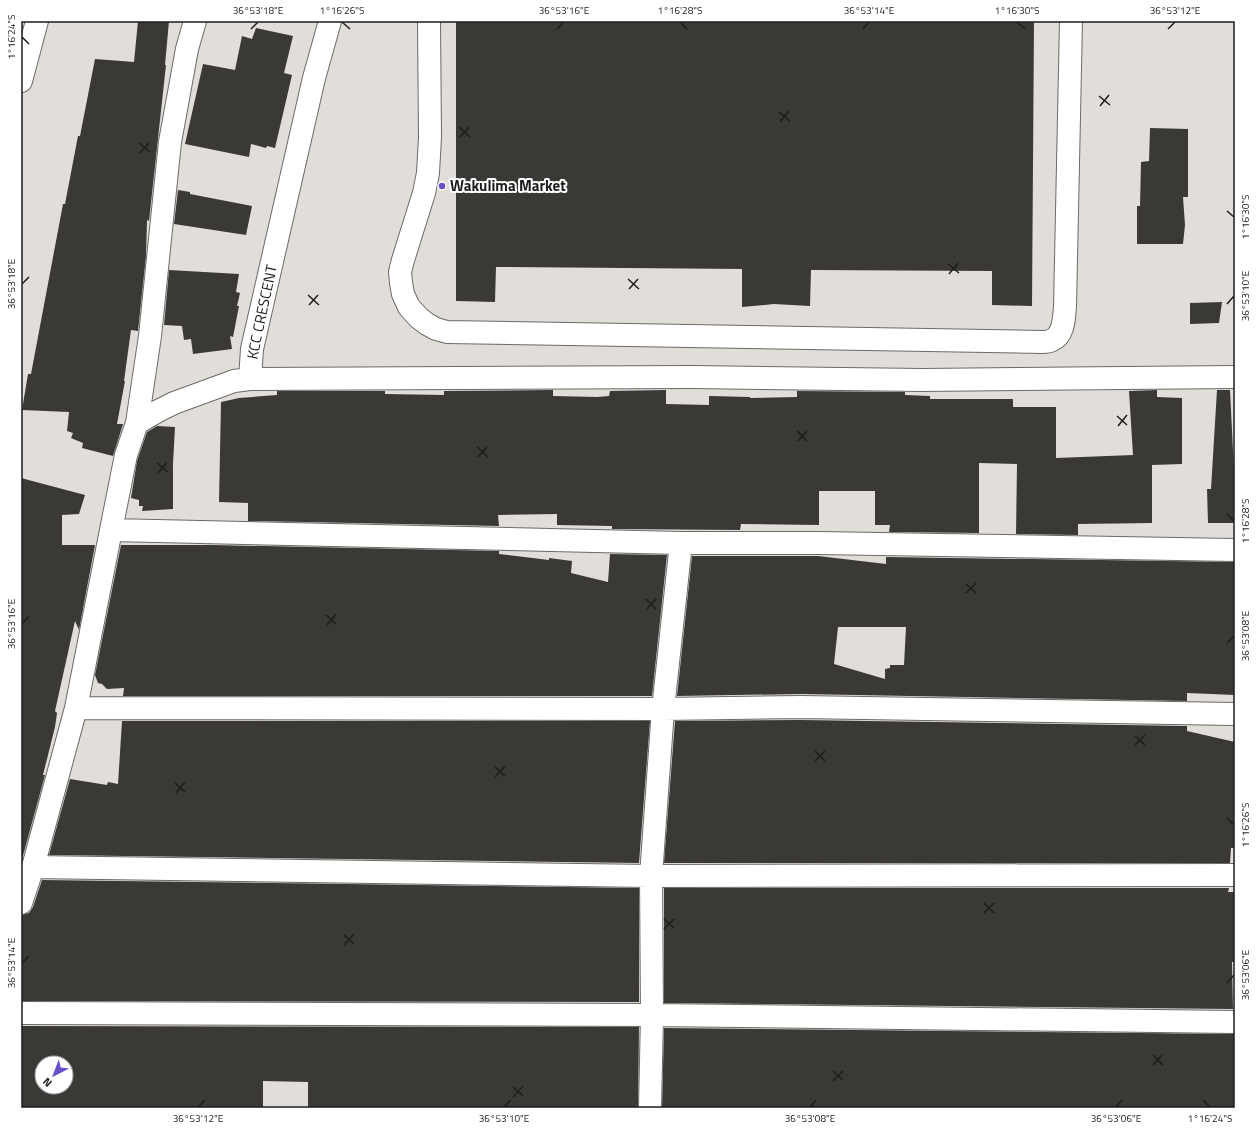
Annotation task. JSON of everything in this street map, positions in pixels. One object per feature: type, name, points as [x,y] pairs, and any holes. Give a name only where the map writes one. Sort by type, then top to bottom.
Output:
[{"type":"street","points":[[21,81],[37,21]]},
{"type":"street","points":[[21,903],[33,867],[76,708],[126,455],[137,423],[150,336],[170,142],[187,49],[195,21]]},
{"type":"street","name":"KCC CRESCENT","points":[[137,423],[174,403],[234,381],[250,379],[252,349],[314,78],[330,21]]},
{"type":"street","points":[[429,21],[430,137],[428,173],[424,192],[400,272],[403,294],[409,307],[419,318],[436,329],[447,332],[1042,342],[1052,340],[1060,332],[1063,324],[1065,307],[1070,21]]},
{"type":"street","points":[[250,379],[693,377],[922,380],[1235,377]]},
{"type":"street","points":[[111,530],[681,543],[826,543],[1235,550]]},
{"type":"street","points":[[650,1108],[652,1015],[651,876],[663,709],[681,543]]},
{"type":"street","points":[[76,708],[663,709],[801,707],[1235,714]]},
{"type":"street","points":[[33,867],[651,876],[1235,875]]},
{"type":"street","points":[[21,1013],[652,1015],[1235,1022]]},
{"type":"building","points":[[138,21],[169,21],[166,65],[149,221],[147,220],[146,256],[138,331],[131,330],[125,381],[117,424],[123,424],[113,456],[82,448],[83,443],[71,438],[73,433],[67,431],[69,412],[22,410],[28,374],[31,374],[63,204],[65,204],[95,59],[134,62]]},
{"type":"building","points":[[456,21],[1034,21],[1032,306],[992,305],[992,271],[811,270],[810,306],[774,304],[742,307],[742,269],[496,267],[495,302],[456,301]]},
{"type":"building","points":[[256,28],[293,36],[284,73],[292,75],[275,148],[267,146],[266,148],[251,144],[249,157],[185,144],[203,64],[235,70],[242,36],[252,39]]},
{"type":"building","points":[[1150,128],[1188,129],[1188,197],[1183,197],[1185,225],[1183,244],[1137,244],[1137,206],[1140,206],[1141,162],[1149,161]]},
{"type":"building","points":[[178,190],[190,192],[190,194],[252,206],[246,235],[174,224]]},
{"type":"building","points":[[169,270],[239,274],[236,292],[240,293],[237,306],[239,306],[233,337],[230,336],[232,349],[193,354],[191,339],[184,340],[182,326],[164,325]]},
{"type":"building","points":[[1222,302],[1219,323],[1190,324],[1190,303]]},
{"type":"building","points":[[553,390],[553,396],[597,397],[609,396],[610,391],[666,390],[666,404],[709,405],[709,396],[750,398],[797,397],[797,391],[905,392],[905,395],[930,396],[930,399],[1013,399],[1013,407],[1056,407],[1056,458],[1133,455],[1129,391],[1157,390],[1157,397],[1182,398],[1182,464],[1152,465],[1152,523],[1078,524],[1078,535],[1016,534],[1017,464],[979,463],[979,533],[889,532],[890,525],[875,525],[875,491],[819,491],[819,525],[741,524],[740,530],[612,529],[612,526],[557,525],[557,514],[498,515],[499,526],[248,521],[248,503],[219,502],[221,402],[239,398],[277,395],[277,391],[385,391],[385,394],[444,395],[444,391]]},
{"type":"building","points":[[1217,390],[1230,390],[1235,523],[1208,523],[1207,489],[1211,489]]},
{"type":"building","points":[[157,426],[175,427],[173,509],[142,511],[143,506],[139,506],[139,500],[131,498],[137,461],[147,432]]},
{"type":"building","points":[[21,478],[85,495],[79,514],[62,515],[62,545],[95,545],[79,630],[75,621],[55,711],[57,713],[55,727],[43,775],[45,775],[21,863]]},
{"type":"building","points":[[121,545],[213,545],[499,551],[499,554],[572,561],[571,573],[608,582],[610,554],[667,555],[652,696],[123,696],[124,688],[107,689],[102,684],[98,683],[95,675]]},
{"type":"building","points":[[692,556],[818,556],[886,564],[886,557],[1235,562],[1235,695],[1187,693],[1187,701],[801,694],[677,696]],"holes":[[[838,627],[906,627],[904,665],[890,665],[890,668],[885,669],[885,679],[834,664]]]},
{"type":"building","points":[[801,720],[1187,726],[1187,731],[1235,742],[1235,848],[1231,848],[1230,863],[664,863],[675,721]]},
{"type":"building","points":[[122,721],[650,721],[639,863],[49,855],[70,779],[107,785],[108,782],[118,784]]},
{"type":"building","points":[[42,880],[639,888],[639,1002],[21,1001],[21,915],[29,913],[33,907]]},
{"type":"building","points":[[664,888],[1229,888],[1228,892],[1235,892],[1235,962],[1232,962],[1233,1009],[664,1003]]},
{"type":"building","points":[[21,1026],[639,1027],[638,1108],[308,1108],[308,1082],[263,1081],[263,1108],[21,1108]]},
{"type":"building","points":[[664,1028],[1235,1034],[1235,1108],[662,1108]]},
{"type":"place","name":"Wakulima Market","points":[[442,186]]}]
